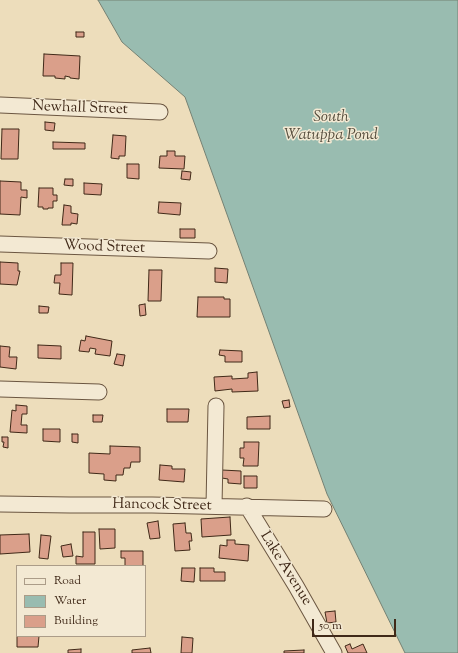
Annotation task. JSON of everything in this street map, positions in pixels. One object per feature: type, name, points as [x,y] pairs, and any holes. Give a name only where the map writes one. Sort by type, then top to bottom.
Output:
[{"type":"street","name":"Newhall Street","points":[[0,105],[160,112]]},
{"type":"street","name":"Wood Street","points":[[0,244],[209,251]]},
{"type":"street","points":[[0,389],[99,392]]},
{"type":"street","points":[[214,506],[216,406]]},
{"type":"street","name":"Hancock Street","points":[[0,504],[247,506],[324,509]]},
{"type":"street","name":"Lake Avenue","points":[[247,506],[296,586],[334,653]]},
{"type":"water","name":"South Watuppa Pond","points":[[98,0],[458,0],[458,653],[405,653],[327,494],[185,97],[122,42]]},
{"type":"building","points":[[76,32],[84,32],[84,37],[76,37]]},
{"type":"building","points":[[44,54],[80,56],[79,79],[65,76],[65,79],[55,78],[55,76],[43,76]]},
{"type":"building","points":[[45,122],[55,123],[54,131],[45,130]]},
{"type":"building","points":[[2,129],[19,129],[18,159],[1,159]]},
{"type":"building","points":[[113,135],[126,136],[125,156],[119,156],[119,159],[111,158]]},
{"type":"building","points":[[53,142],[85,143],[85,149],[53,149]]},
{"type":"building","points":[[167,151],[175,151],[175,156],[185,156],[184,169],[159,168],[160,156],[167,156]]},
{"type":"building","points":[[127,164],[139,164],[139,179],[127,178]]},
{"type":"building","points":[[182,171],[191,172],[190,180],[181,179]]},
{"type":"building","points":[[65,179],[73,179],[73,186],[64,185]]},
{"type":"building","points":[[0,181],[21,182],[21,190],[27,190],[27,198],[21,197],[20,215],[0,214]]},
{"type":"building","points":[[84,183],[102,184],[101,195],[84,194]]},
{"type":"building","points":[[39,188],[53,188],[53,195],[57,195],[57,201],[53,201],[53,208],[43,209],[43,207],[38,207]]},
{"type":"building","points":[[159,202],[181,203],[180,215],[158,213]]},
{"type":"building","points":[[64,205],[71,206],[71,213],[78,214],[77,224],[71,223],[71,225],[62,225]]},
{"type":"building","points":[[180,229],[195,229],[195,238],[180,238]]},
{"type":"building","points":[[0,262],[18,263],[18,271],[20,271],[17,285],[0,284]]},
{"type":"building","points":[[61,263],[73,263],[72,295],[59,294],[60,283],[54,283],[55,275],[61,275]]},
{"type":"building","points":[[215,268],[228,269],[227,283],[215,282]]},
{"type":"building","points":[[149,270],[162,270],[161,301],[148,301]]},
{"type":"building","points":[[198,297],[224,297],[224,299],[230,299],[230,317],[197,317]]},
{"type":"building","points":[[145,304],[146,315],[140,316],[139,305]]},
{"type":"building","points":[[39,306],[49,307],[48,313],[39,313]]},
{"type":"building","points":[[86,336],[112,341],[110,356],[95,354],[96,349],[90,348],[89,352],[79,351],[81,340],[85,341]]},
{"type":"building","points":[[38,345],[61,346],[61,359],[38,358]]},
{"type":"building","points":[[0,346],[10,347],[9,357],[17,357],[16,369],[0,367]]},
{"type":"building","points":[[220,350],[242,351],[242,362],[225,362],[225,356],[219,355]]},
{"type":"building","points":[[117,354],[125,355],[123,366],[114,364]]},
{"type":"building","points":[[257,372],[258,391],[232,392],[232,389],[215,391],[214,377],[232,376],[232,379],[248,378],[248,373]]},
{"type":"building","points":[[289,400],[290,407],[284,408],[282,401]]},
{"type":"building","points":[[16,405],[27,406],[27,414],[22,414],[21,425],[27,425],[27,433],[10,432],[12,410],[16,411]]},
{"type":"building","points":[[167,409],[189,409],[188,422],[167,422]]},
{"type":"building","points":[[93,415],[103,415],[102,422],[93,422]]},
{"type":"building","points":[[270,416],[270,429],[247,429],[247,417]]},
{"type":"building","points":[[43,429],[60,429],[60,442],[43,441]]},
{"type":"building","points":[[72,434],[78,434],[78,443],[72,442]]},
{"type":"building","points":[[2,437],[8,437],[8,448],[3,447],[4,442],[2,442]]},
{"type":"building","points":[[244,442],[259,442],[258,466],[243,466],[244,458],[240,458],[240,448],[244,448]]},
{"type":"building","points":[[110,446],[140,447],[140,462],[131,462],[130,468],[124,468],[123,475],[116,475],[116,481],[104,480],[104,474],[89,473],[89,453],[110,454]]},
{"type":"building","points":[[160,465],[172,466],[172,469],[185,469],[184,482],[159,480]]},
{"type":"building","points":[[222,470],[241,471],[241,484],[228,483],[228,479],[222,478]]},
{"type":"building","points":[[244,476],[257,476],[257,488],[244,488]]},
{"type":"building","points":[[230,517],[231,535],[202,537],[201,519]]},
{"type":"building","points":[[158,521],[160,538],[150,539],[147,523]]},
{"type":"building","points":[[185,523],[186,533],[191,533],[192,541],[189,541],[190,550],[175,551],[173,524]]},
{"type":"building","points":[[99,529],[115,529],[115,548],[100,549]]},
{"type":"building","points":[[83,532],[95,532],[95,564],[76,564],[76,556],[83,557]]},
{"type":"building","points":[[29,534],[30,552],[0,554],[0,535]]},
{"type":"building","points":[[41,535],[51,536],[48,559],[39,558]]},
{"type":"building","points":[[227,540],[235,540],[235,544],[249,545],[248,561],[219,558],[220,545],[227,546]]},
{"type":"building","points":[[71,544],[73,556],[63,557],[61,546]]},
{"type":"building","points":[[121,551],[143,551],[143,565],[125,565],[125,558],[121,558]]},
{"type":"building","points":[[182,568],[195,568],[194,582],[181,581]]},
{"type":"building","points":[[200,568],[214,568],[214,572],[225,572],[225,581],[200,581]]},
{"type":"building","points":[[335,611],[336,622],[327,623],[325,612]]},
{"type":"building","points":[[17,637],[39,637],[38,647],[17,647]]},
{"type":"building","points":[[182,637],[193,638],[192,653],[181,653]]},
{"type":"building","points":[[350,644],[352,649],[363,644],[367,653],[348,653],[345,646]]},
{"type":"building","points":[[150,648],[151,653],[132,653],[132,650]]},
{"type":"building","points":[[81,649],[81,653],[68,653],[68,650]]},
{"type":"building","points":[[304,650],[304,653],[284,653],[284,651]]}]
